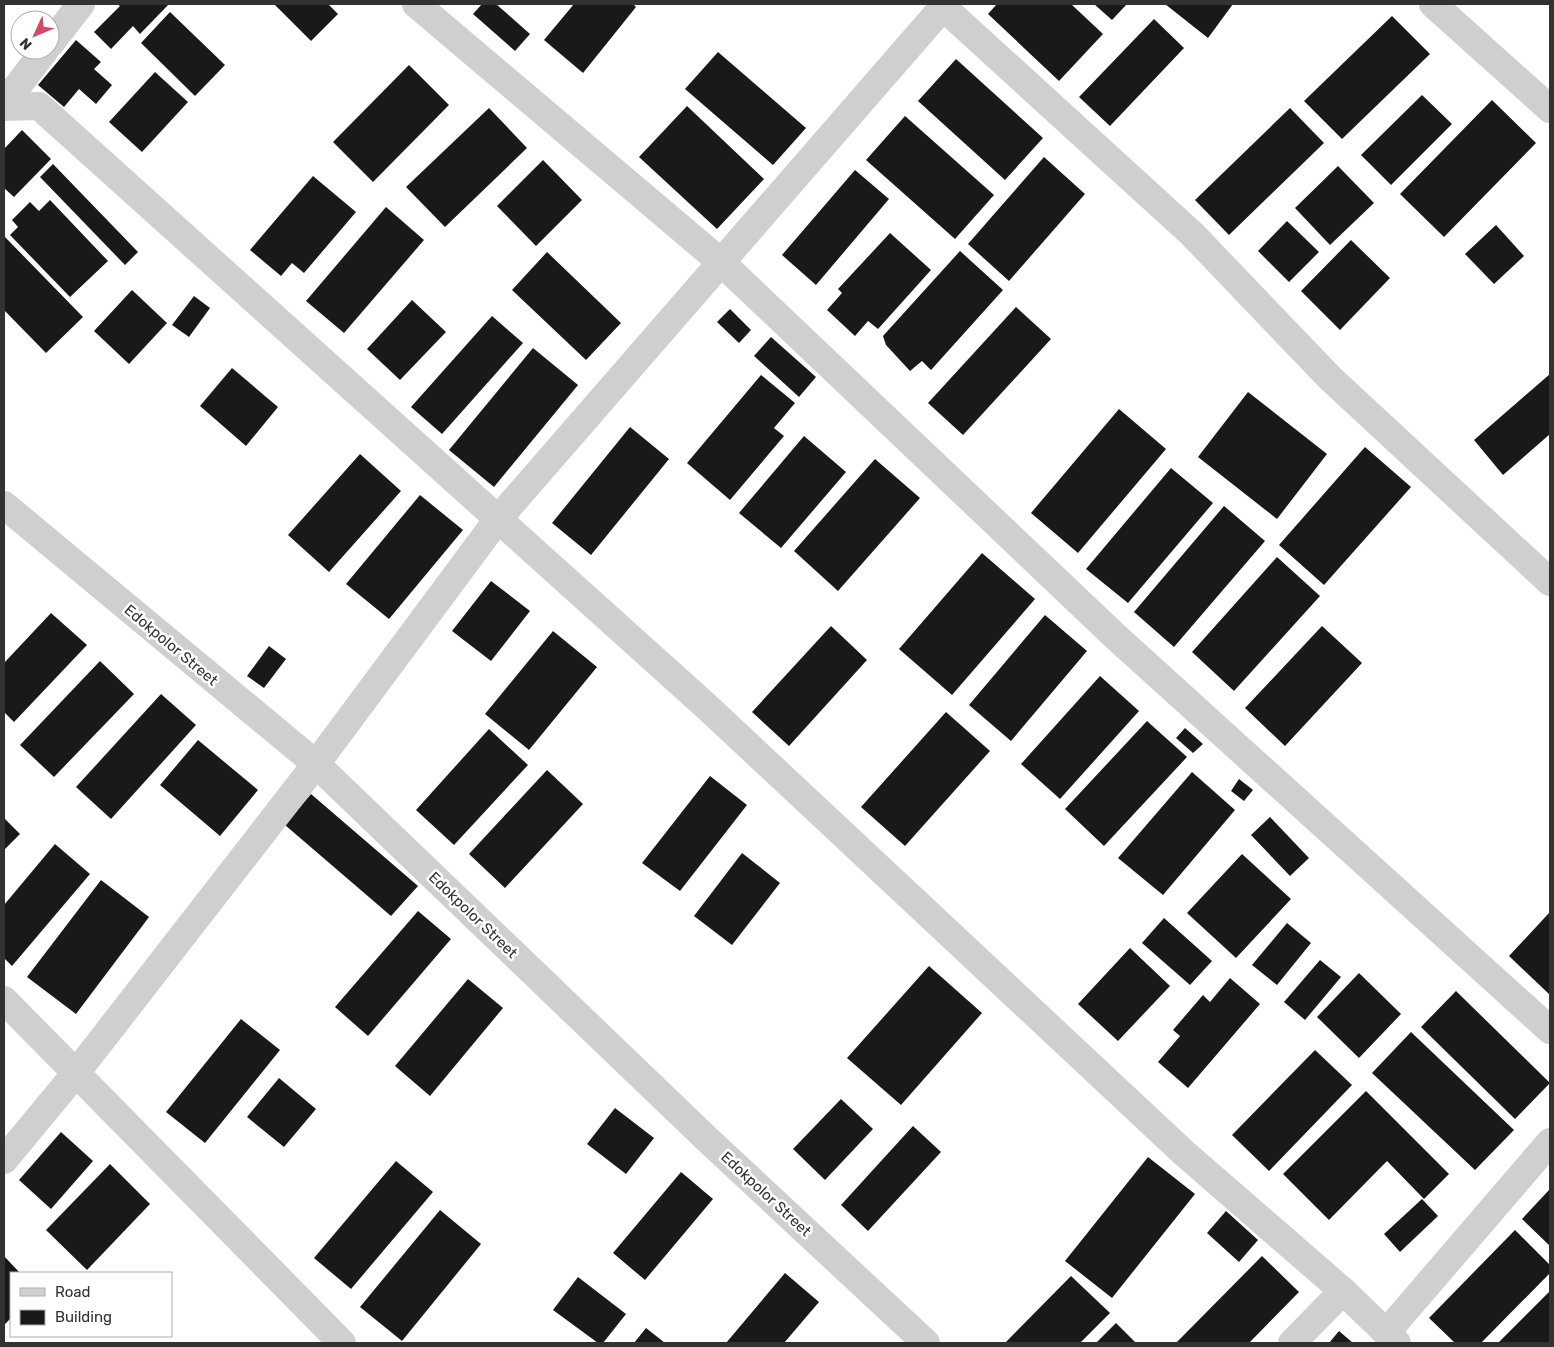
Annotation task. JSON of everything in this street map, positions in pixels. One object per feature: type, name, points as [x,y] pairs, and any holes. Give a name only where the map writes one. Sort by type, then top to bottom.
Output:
[{"type":"street","points":[[60,31],[80,4]]},
{"type":"street","points":[[416,4],[722,263],[1116,638],[1550,1030]]},
{"type":"street","points":[[1433,4],[1550,108]]},
{"type":"street","points":[[4,1160],[76,1073],[316,764],[498,519],[944,5],[1192,234],[1330,378],[1550,582]]},
{"type":"street","points":[[4,105],[38,60]]},
{"type":"street","points":[[4,105],[39,106],[706,706],[1184,1153],[1342,1291],[1391,1338],[1550,1142]]},
{"type":"street","name":"Edokpolor Street","points":[[4,506],[316,764],[702,1134],[926,1343]]},
{"type":"street","points":[[4,1000],[342,1343]]},
{"type":"street","points":[[1292,1343],[1342,1291]]},
{"type":"building","points":[[117,4],[169,4],[140,34],[133,26],[111,49],[94,32],[120,6]]},
{"type":"building","points":[[274,4],[328,4],[338,14],[311,41]]},
{"type":"building","points":[[482,4],[496,4],[530,34],[515,51],[473,14]]},
{"type":"building","points":[[574,4],[633,4],[636,7],[583,73],[544,40]]},
{"type":"building","points":[[997,4],[1071,4],[1103,34],[1059,81],[988,14]]},
{"type":"building","points":[[1094,4],[1127,4],[1112,20]]},
{"type":"building","points":[[1165,4],[1233,4],[1208,38]]},
{"type":"building","points":[[170,12],[225,65],[195,96],[141,43]]},
{"type":"building","points":[[1392,16],[1430,54],[1342,139],[1304,101]]},
{"type":"building","points":[[1154,19],[1184,48],[1110,126],[1079,97]]},
{"type":"building","points":[[76,40],[101,62],[94,69],[112,85],[96,104],[79,89],[64,107],[38,85]]},
{"type":"building","points":[[718,52],[806,128],[773,165],[685,89]]},
{"type":"building","points":[[956,59],[1043,138],[1005,180],[918,101]]},
{"type":"building","points":[[409,65],[449,105],[373,182],[333,142]]},
{"type":"building","points":[[155,72],[188,102],[142,152],[109,122]]},
{"type":"building","points":[[1422,95],[1452,124],[1391,185],[1361,155]]},
{"type":"building","points":[[1492,100],[1536,143],[1444,237],[1400,194]]},
{"type":"building","points":[[687,106],[764,179],[717,229],[639,157]]},
{"type":"building","points":[[489,108],[527,148],[445,227],[406,187]]},
{"type":"building","points":[[1290,108],[1324,143],[1229,235],[1195,200]]},
{"type":"building","points":[[905,116],[994,195],[955,239],[866,160]]},
{"type":"building","points":[[22,130],[51,159],[14,197],[4,188],[4,149]]},
{"type":"building","points":[[1044,157],[1085,194],[1009,281],[968,244]]},
{"type":"building","points":[[543,160],[582,200],[536,246],[497,206]]},
{"type":"building","points":[[53,164],[138,252],[125,265],[40,177]]},
{"type":"building","points":[[1338,166],[1374,203],[1330,245],[1295,208]]},
{"type":"building","points":[[855,170],[889,199],[816,285],[782,255]]},
{"type":"building","points":[[313,176],[356,212],[304,273],[292,263],[281,276],[250,250]]},
{"type":"building","points":[[50,200],[108,261],[70,297],[10,235],[18,227],[12,220],[30,202],[39,211]]},
{"type":"building","points":[[386,207],[424,240],[344,333],[306,301]]},
{"type":"building","points":[[1287,221],[1319,252],[1289,282],[1258,251]]},
{"type":"building","points":[[1496,225],[1524,256],[1494,284],[1465,254]]},
{"type":"building","points":[[890,233],[931,270],[878,329],[868,321],[855,336],[827,310],[842,293],[838,289]]},
{"type":"building","points":[[4,236],[83,317],[46,353],[4,310]]},
{"type":"building","points":[[1351,240],[1390,278],[1340,330],[1301,291]]},
{"type":"building","points":[[960,251],[1003,290],[931,370],[922,361],[910,371],[886,345],[883,336]]},
{"type":"building","points":[[547,252],[621,323],[586,360],[512,290]]},
{"type":"building","points":[[132,290],[167,323],[129,364],[94,331]]},
{"type":"building","points":[[194,296],[210,308],[189,337],[172,325]]},
{"type":"building","points":[[412,300],[446,332],[400,380],[367,349]]},
{"type":"building","points":[[1016,307],[1051,339],[963,435],[928,403]]},
{"type":"building","points":[[730,309],[751,330],[739,343],[717,322]]},
{"type":"building","points":[[492,316],[523,343],[442,434],[411,407]]},
{"type":"building","points":[[771,337],[816,377],[799,397],[754,356]]},
{"type":"building","points":[[533,348],[578,385],[494,487],[449,450]]},
{"type":"building","points":[[232,368],[278,407],[246,446],[200,406]]},
{"type":"building","points":[[1550,374],[1550,434],[1503,475],[1474,440]]},
{"type":"building","points":[[761,375],[795,403],[774,428],[784,436],[730,500],[687,463]]},
{"type":"building","points":[[1248,392],[1327,454],[1277,519],[1198,457]]},
{"type":"building","points":[[1119,409],[1166,449],[1078,553],[1031,513]]},
{"type":"building","points":[[630,427],[669,459],[591,555],[552,523]]},
{"type":"building","points":[[804,436],[846,472],[781,548],[739,513]]},
{"type":"building","points":[[1365,447],[1411,487],[1324,585],[1279,545]]},
{"type":"building","points":[[360,454],[401,491],[329,572],[288,535]]},
{"type":"building","points":[[875,459],[920,498],[838,591],[794,551]]},
{"type":"building","points":[[1171,468],[1213,503],[1128,603],[1086,569]]},
{"type":"building","points":[[420,495],[463,530],[389,619],[346,584]]},
{"type":"building","points":[[1224,506],[1265,541],[1174,647],[1134,612]]},
{"type":"building","points":[[982,553],[1035,599],[952,695],[899,649]]},
{"type":"building","points":[[1277,557],[1320,596],[1234,691],[1192,652]]},
{"type":"building","points":[[491,581],[530,611],[491,661],[452,631]]},
{"type":"building","points":[[51,613],[87,645],[14,722],[4,712],[4,663]]},
{"type":"building","points":[[1045,615],[1087,651],[1011,741],[969,705]]},
{"type":"building","points":[[831,626],[867,660],[789,746],[752,712]]},
{"type":"building","points":[[1322,626],[1362,663],[1285,746],[1245,708]]},
{"type":"building","points":[[553,631],[597,667],[529,750],[485,714]]},
{"type":"building","points":[[269,646],[286,659],[264,688],[247,676]]},
{"type":"building","points":[[100,661],[134,694],[54,777],[20,745]]},
{"type":"building","points":[[1100,676],[1139,711],[1060,799],[1021,764]]},
{"type":"building","points":[[161,694],[196,725],[111,819],[76,787]]},
{"type":"building","points":[[946,712],[990,751],[905,846],[861,807]]},
{"type":"building","points":[[1147,721],[1187,757],[1104,846],[1065,809]]},
{"type":"building","points":[[1185,728],[1203,744],[1193,753],[1176,738]]},
{"type":"building","points":[[489,729],[528,765],[454,845],[416,810]]},
{"type":"building","points":[[198,740],[258,790],[220,836],[160,785]]},
{"type":"building","points":[[547,770],[583,804],[505,888],[469,854]]},
{"type":"building","points":[[1192,772],[1235,810],[1163,895],[1118,858]]},
{"type":"building","points":[[710,776],[747,805],[680,891],[642,863]]},
{"type":"building","points":[[1239,779],[1253,790],[1244,801],[1231,791]]},
{"type":"building","points":[[311,794],[418,886],[391,916],[285,825]]},
{"type":"building","points":[[1270,817],[1309,858],[1290,876],[1251,835]]},
{"type":"building","points":[[4,818],[20,834],[4,850]]},
{"type":"building","points":[[55,844],[90,874],[12,966],[4,958],[4,905]]},
{"type":"building","points":[[742,853],[780,883],[732,945],[694,916]]},
{"type":"building","points":[[1242,854],[1291,899],[1236,958],[1187,913]]},
{"type":"building","points":[[101,880],[149,917],[76,1014],[27,977]]},
{"type":"building","points":[[418,911],[451,939],[368,1036],[335,1007]]},
{"type":"building","points":[[1550,914],[1550,995],[1509,956]]},
{"type":"building","points":[[1164,918],[1212,961],[1190,985],[1142,943]]},
{"type":"building","points":[[1287,923],[1311,943],[1277,985],[1252,965]]},
{"type":"building","points":[[1130,948],[1170,986],[1118,1041],[1078,1004]]},
{"type":"building","points":[[1320,960],[1341,977],[1305,1020],[1284,1002]]},
{"type":"building","points":[[929,966],[982,1013],[901,1105],[847,1058]]},
{"type":"building","points":[[1359,973],[1401,1014],[1359,1058],[1317,1017]]},
{"type":"building","points":[[1230,978],[1260,1004],[1188,1088],[1158,1062],[1180,1036],[1173,1030],[1203,995],[1210,1002]]},
{"type":"building","points":[[468,979],[503,1008],[430,1096],[395,1066]]},
{"type":"building","points":[[1456,991],[1550,1083],[1515,1119],[1421,1027]]},
{"type":"building","points":[[241,1019],[280,1050],[205,1143],[166,1112]]},
{"type":"building","points":[[1411,1032],[1514,1130],[1475,1170],[1372,1073]]},
{"type":"building","points":[[1315,1050],[1352,1085],[1269,1171],[1232,1135]]},
{"type":"building","points":[[279,1078],[316,1109],[284,1147],[247,1117]]},
{"type":"building","points":[[1366,1091],[1449,1174],[1424,1199],[1387,1161],[1329,1220],[1283,1174]]},
{"type":"building","points":[[841,1099],[873,1129],[825,1180],[793,1149]]},
{"type":"building","points":[[615,1108],[654,1138],[626,1174],[587,1144]]},
{"type":"building","points":[[913,1126],[941,1152],[868,1231],[841,1205]]},
{"type":"building","points":[[61,1132],[93,1161],[51,1209],[19,1180]]},
{"type":"building","points":[[1148,1157],[1195,1194],[1112,1298],[1065,1261]]},
{"type":"building","points":[[396,1161],[433,1192],[351,1289],[314,1258]]},
{"type":"building","points":[[110,1164],[150,1204],[87,1270],[46,1230]]},
{"type":"building","points":[[681,1172],[713,1199],[645,1280],[613,1253]]},
{"type":"building","points":[[1550,1189],[1550,1246],[1522,1219]]},
{"type":"building","points":[[1422,1199],[1438,1216],[1400,1252],[1384,1234]]},
{"type":"building","points":[[440,1210],[481,1244],[402,1341],[360,1307]]},
{"type":"building","points":[[1226,1211],[1258,1240],[1239,1262],[1207,1233]]},
{"type":"building","points":[[1515,1230],[1550,1265],[1550,1273],[1481,1343],[1455,1343],[1429,1318]]},
{"type":"building","points":[[4,1256],[19,1272],[10,1272],[10,1319],[4,1325]]},
{"type":"building","points":[[1262,1256],[1299,1292],[1249,1343],[1176,1343]]},
{"type":"building","points":[[785,1273],[819,1302],[784,1343],[726,1343]]},
{"type":"building","points":[[1071,1276],[1110,1313],[1080,1343],[1005,1343]]},
{"type":"building","points":[[578,1277],[626,1314],[603,1343],[598,1343],[553,1310]]},
{"type":"building","points":[[1550,1291],[1550,1343],[1498,1343]]},
{"type":"building","points":[[1116,1323],[1136,1343],[1096,1343]]},
{"type":"building","points":[[646,1328],[665,1343],[634,1343]]},
{"type":"building","points":[[1339,1331],[1353,1343],[1329,1343]]}]
